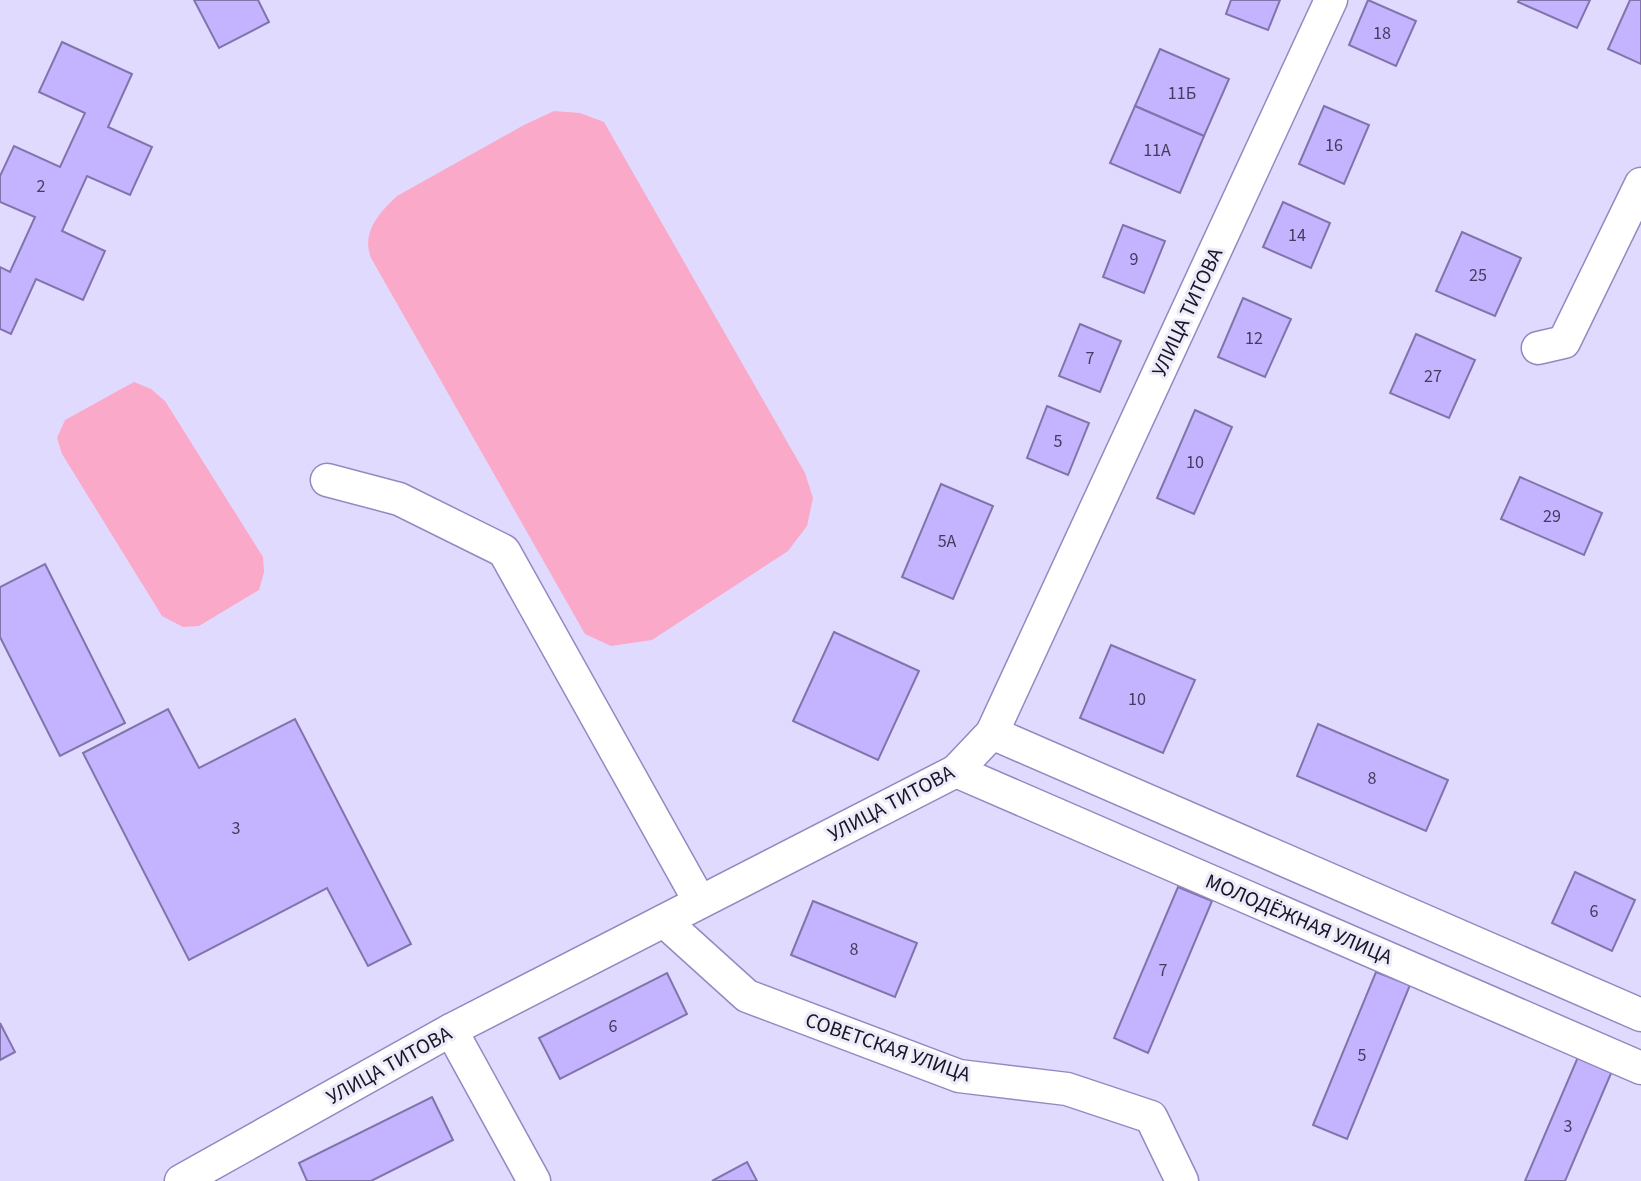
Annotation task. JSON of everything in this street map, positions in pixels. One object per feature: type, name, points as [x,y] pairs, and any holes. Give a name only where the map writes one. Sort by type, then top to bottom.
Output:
[{"type":"street","name":"УЛИЦА ТИТОВА","points":[[181,1181],[228,1170],[451,1030],[956,771],[992,733],[1331,0]]},
{"type":"street","points":[[1538,348],[1563,342],[1641,184]]},
{"type":"street","points":[[327,480],[399,499],[505,551],[700,902]]},
{"type":"street","points":[[992,733],[1641,1015]]},
{"type":"street","name":"МОЛОДЁЖНАЯ УЛИЦА","points":[[956,771],[1641,1068]]},
{"type":"street","name":"СОВЕТСКАЯ УЛИЦА","points":[[664,921],[747,996],[959,1076],[1067,1088],[1151,1116],[1182,1181]]},
{"type":"street","points":[[451,1030],[534,1181]]},
{"type":"shaded area","points":[[554,111],[580,113],[604,122],[805,473],[813,498],[807,526],[788,551],[652,640],[611,646],[585,634],[371,258],[368,240],[374,224],[397,196]]},
{"type":"shaded area","points":[[134,382],[151,389],[165,401],[263,557],[264,572],[259,590],[199,626],[183,627],[162,616],[62,454],[57,438],[65,420]]},
{"type":"building","points":[[194,0],[258,0],[269,22],[219,48]]},
{"type":"building","points":[[1231,0],[1280,0],[1268,30],[1226,14]]},
{"type":"building","points":[[1368,0],[1416,21],[1396,66],[1349,45]]},
{"type":"building","points":[[1590,0],[1577,28],[1518,2]]},
{"type":"building","points":[[1630,0],[1641,0],[1641,64],[1608,49]]},
{"type":"building","points":[[62,42],[132,74],[108,127],[152,147],[130,195],[87,176],[62,231],[105,251],[83,300],[36,279],[11,334],[0,329],[0,267],[10,272],[35,217],[0,202],[0,176],[14,146],[60,167],[85,113],[39,92]]},
{"type":"building","points":[[1160,49],[1229,79],[1204,136],[1135,106]]},
{"type":"building","points":[[1135,106],[1204,136],[1180,193],[1110,163]]},
{"type":"building","points":[[1324,106],[1369,125],[1344,184],[1299,164]]},
{"type":"building","points":[[1283,202],[1330,223],[1311,268],[1263,247]]},
{"type":"building","points":[[1123,225],[1165,241],[1144,293],[1103,277]]},
{"type":"building","points":[[1462,232],[1521,258],[1495,316],[1436,291]]},
{"type":"building","points":[[1243,298],[1291,319],[1265,377],[1218,357]]},
{"type":"building","points":[[1080,324],[1121,341],[1100,392],[1059,376]]},
{"type":"building","points":[[1416,334],[1475,360],[1449,418],[1390,393]]},
{"type":"building","points":[[1047,406],[1089,423],[1068,475],[1027,458]]},
{"type":"building","points":[[1195,410],[1232,427],[1194,514],[1157,498]]},
{"type":"building","points":[[1520,477],[1602,513],[1584,555],[1501,519]]},
{"type":"building","points":[[941,484],[993,506],[953,599],[902,577]]},
{"type":"building","points":[[45,564],[125,723],[60,756],[0,637],[0,587]]},
{"type":"building","points":[[834,632],[919,671],[878,760],[793,721]]},
{"type":"building","points":[[1111,645],[1195,680],[1163,753],[1080,718]]},
{"type":"building","points":[[168,709],[199,768],[295,719],[411,944],[368,966],[327,888],[189,960],[83,753]]},
{"type":"building","points":[[1318,724],[1448,780],[1426,831],[1297,776]]},
{"type":"building","points":[[1575,872],[1635,900],[1612,951],[1552,923]]},
{"type":"building","points":[[1178,887],[1212,901],[1148,1053],[1114,1038]]},
{"type":"building","points":[[813,901],[917,943],[895,997],[791,955]]},
{"type":"building","points":[[1376,972],[1410,985],[1347,1139],[1313,1125]]},
{"type":"building","points":[[667,973],[687,1014],[560,1079],[539,1038]]},
{"type":"building","points":[[0,1023],[15,1052],[0,1060]]},
{"type":"building","points":[[1578,1057],[1612,1071],[1565,1181],[1525,1181]]},
{"type":"building","points":[[432,1097],[453,1140],[371,1181],[307,1181],[299,1163]]},
{"type":"building","points":[[747,1162],[757,1181],[712,1181]]}]
